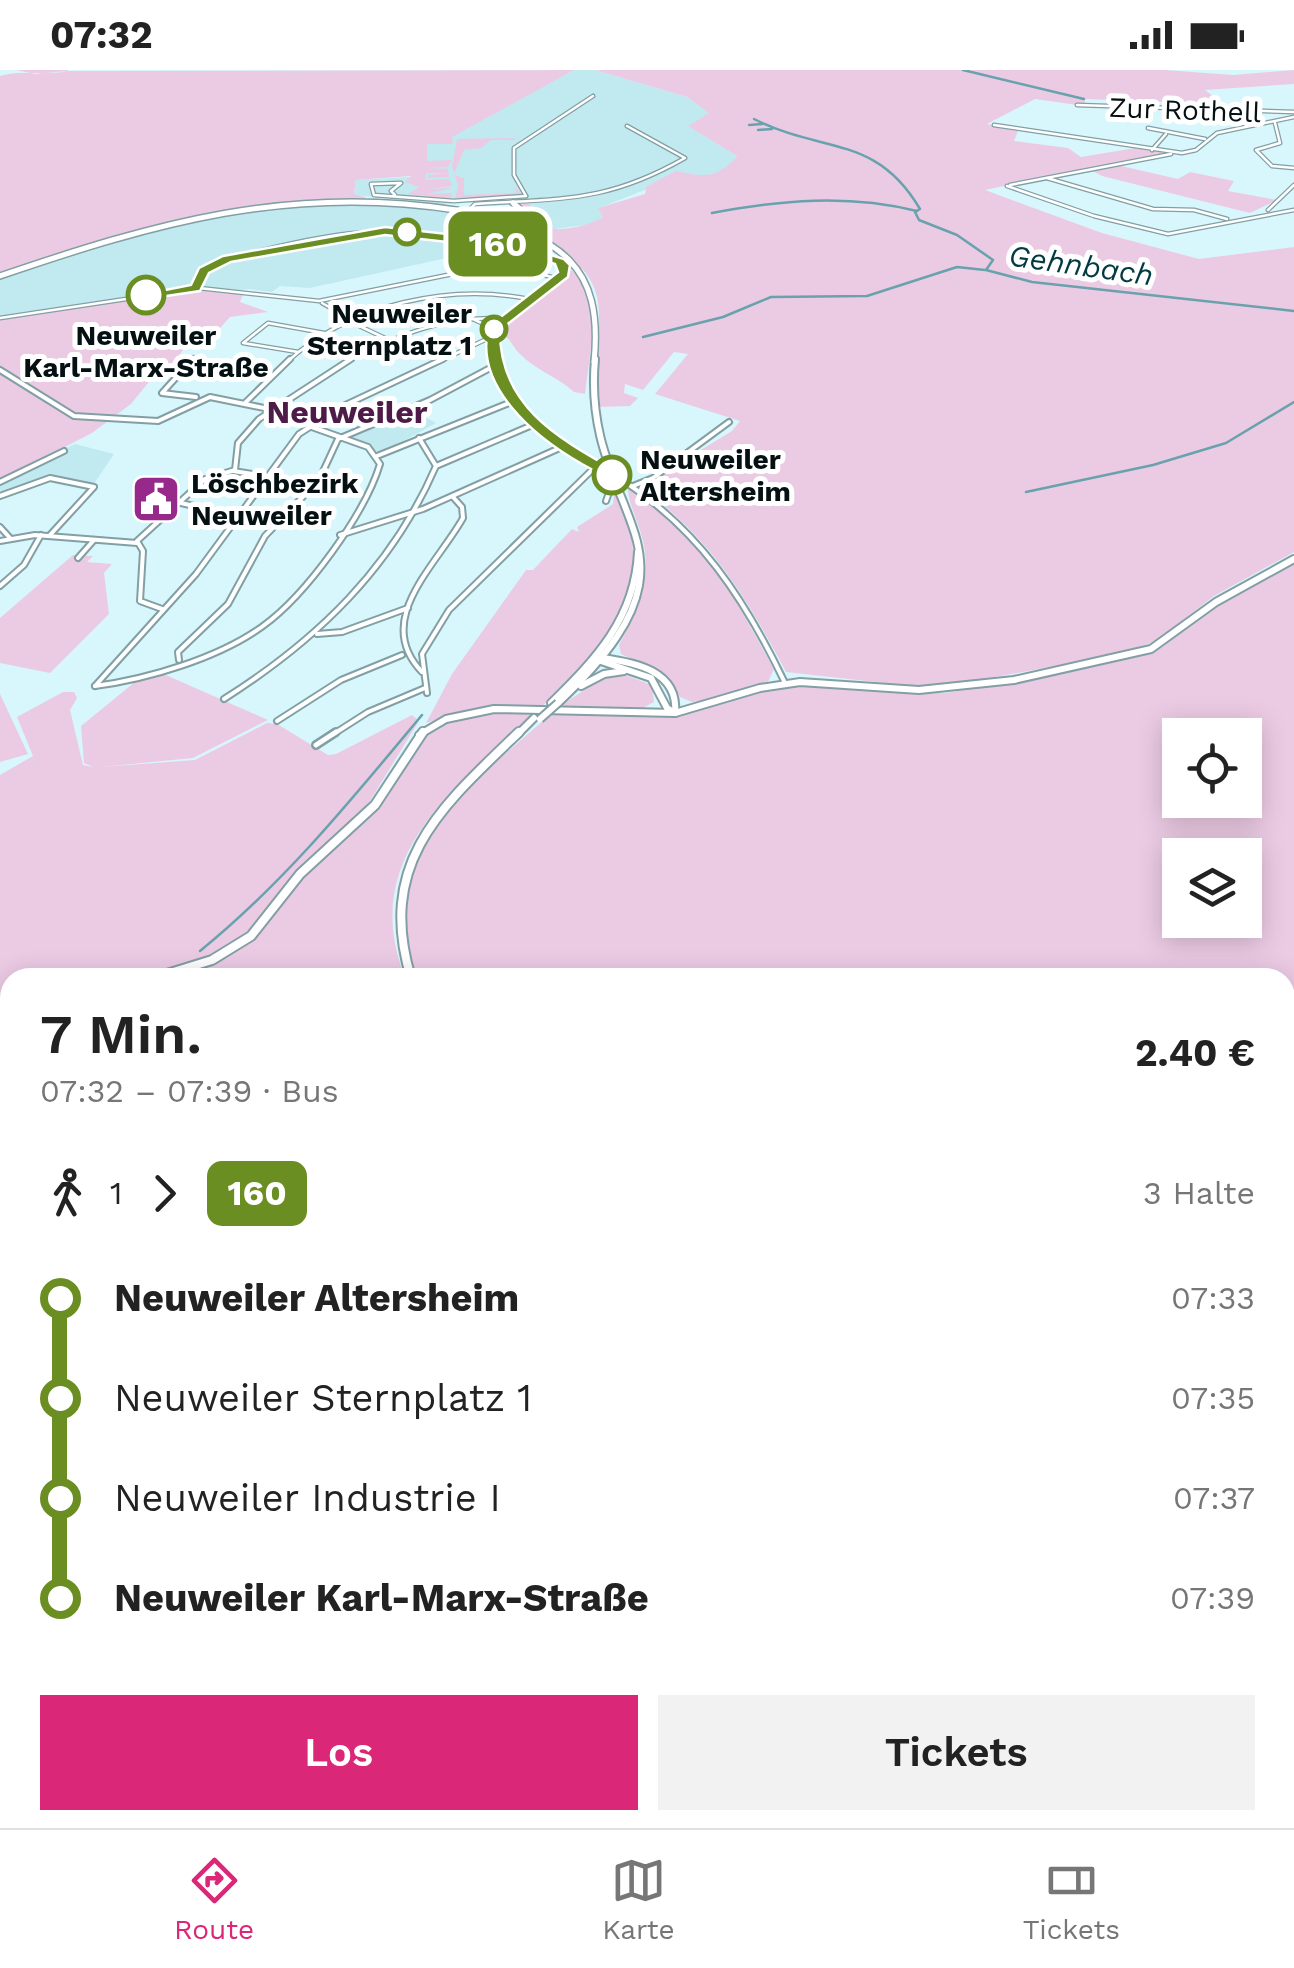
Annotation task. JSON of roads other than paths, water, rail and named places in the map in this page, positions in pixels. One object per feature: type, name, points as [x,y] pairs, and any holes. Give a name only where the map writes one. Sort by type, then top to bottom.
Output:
[{"type":"main road","points":[[0,276],[150,227],[261,205],[362,199],[456,210],[507,224],[538,238],[573,263],[592,291],[597,317],[594,415],[637,530],[644,562],[641,587],[630,622],[614,645],[435,820],[404,873],[396,922],[408,968]]},
{"type":"main road","points":[[513,203],[520,215],[520,226],[527,232]]},
{"type":"main road","points":[[494,220],[512,221],[520,215]]},
{"type":"main road","points":[[500,245],[514,233],[507,224]]},
{"type":"main road","points":[[500,245],[522,235],[538,238]]},
{"type":"main road","points":[[510,241],[529,252]]},
{"type":"main road","points":[[558,701],[600,659],[618,628],[632,596],[638,566],[637,530]]},
{"type":"main road","points":[[186,968],[212,960],[252,936],[300,874],[375,804],[417,736],[436,724],[494,709],[675,712],[785,683],[942,690],[1128,656],[1167,641],[1225,597],[1294,559]]},
{"type":"main road","points":[[614,645],[627,662]]},
{"type":"main road","points":[[600,659],[627,662],[663,677],[675,696],[675,712]]},
{"type":"main road","points":[[600,659],[654,681],[667,708],[675,712]]},
{"type":"main road","points":[[558,701],[604,674],[633,671]]},
{"type":"main road","points":[[643,714],[657,707],[660,693]]},
{"type":"main road","points":[[675,696],[706,705]]},
{"type":"street","points":[[525,197],[514,175],[518,144],[593,96]]},
{"type":"street","name":"Zur Rothell","points":[[1077,105],[1218,114],[1294,114]]},
{"type":"street","points":[[1148,128],[1205,138],[1294,114]]},
{"type":"street","points":[[1275,122],[1280,144],[1256,150],[1266,163],[1281,170],[1294,168]]},
{"type":"street","points":[[994,125],[1174,153]]},
{"type":"street","points":[[395,195],[391,191],[401,183],[371,184],[374,196],[454,201],[601,196],[642,183],[684,158],[627,126]]},
{"type":"street","points":[[1152,150],[1166,134]]},
{"type":"street","points":[[1205,138],[1193,152],[1007,186],[1046,202],[1170,235],[1268,210],[1294,210]]},
{"type":"street","points":[[1047,178],[1153,210],[1194,210],[1231,220]]},
{"type":"street","points":[[1268,210],[1294,185]]},
{"type":"street","points":[[468,234],[460,219],[471,206],[495,200],[513,203],[525,197]]},
{"type":"street","points":[[196,288],[204,271],[227,258],[373,232],[447,238],[468,234],[565,265],[559,279],[494,329],[494,366],[514,401],[536,423],[562,446],[651,498],[726,574],[785,683]]},
{"type":"street","points":[[0,318],[196,288],[319,302],[495,264],[516,265],[559,279]]},
{"type":"street","points":[[245,403],[298,352],[352,322],[463,292],[500,291],[533,300]]},
{"type":"street","points":[[319,302],[389,340]]},
{"type":"street","points":[[233,472],[240,440],[274,409],[354,357],[389,340],[468,316],[483,313],[504,319]]},
{"type":"street","points":[[468,316],[494,329]]},
{"type":"street","points":[[298,352],[243,343],[268,323],[327,334]]},
{"type":"street","points":[[377,456],[378,476],[340,536],[269,622],[245,637],[96,686],[102,674],[196,574],[265,476],[308,426],[491,338]]},
{"type":"street","points":[[194,358],[162,391],[245,403],[318,420]]},
{"type":"street","points":[[179,660],[178,652],[228,604],[254,554],[275,525],[320,480],[341,436],[430,400],[494,366]]},
{"type":"street","points":[[0,370],[74,416],[87,419],[158,421],[199,398]]},
{"type":"street","points":[[377,456],[514,401]]},
{"type":"street","points":[[633,486],[682,459],[730,425],[728,422]]},
{"type":"street","points":[[224,699],[278,666],[316,634],[381,559],[412,513],[436,466],[536,423]]},
{"type":"street","points":[[308,426],[341,436],[377,456]]},
{"type":"street","points":[[419,438],[436,466]]},
{"type":"street","points":[[340,536],[412,513],[562,446]]},
{"type":"street","points":[[0,482],[64,451]]},
{"type":"street","points":[[316,744],[380,706],[426,690],[422,654],[434,631],[476,583],[596,466]]},
{"type":"street","points":[[0,541],[41,535],[137,543],[206,479],[233,472],[265,476]]},
{"type":"street","points":[[0,496],[50,478],[94,488],[50,536]]},
{"type":"street","points":[[606,501],[612,484],[620,479]]},
{"type":"street","points":[[422,672],[404,656],[398,639],[408,608],[461,524],[464,512],[453,496]]},
{"type":"street","points":[[180,503],[275,525]]},
{"type":"street","points":[[0,527],[10,538]]},
{"type":"street","points":[[0,586],[24,565],[41,535]]},
{"type":"street","points":[[78,558],[94,540]]},
{"type":"street","points":[[137,543],[143,551],[140,601],[162,610]]},
{"type":"street","points":[[316,634],[352,632],[386,613],[408,608]]},
{"type":"street","points":[[277,721],[341,680],[404,656],[422,654]]},
{"type":"street","points":[[0,1452],[0,1471]]},
{"type":"waterway","points":[[963,70],[1084,99]]},
{"type":"waterway","points":[[754,119],[866,157],[903,185],[920,209],[917,211]]},
{"type":"waterway","points":[[749,125],[762,124]]},
{"type":"waterway","points":[[758,130],[772,129]]},
{"type":"waterway","points":[[712,213],[815,201],[865,202],[917,211]]},
{"type":"waterway","name":"Gehnbach","points":[[917,211],[919,220],[957,235],[993,260],[986,270],[1032,282],[1294,311]]},
{"type":"waterway","points":[[643,337],[723,317],[771,297],[867,296],[957,267],[985,270]]},
{"type":"waterway","points":[[1026,492],[1153,465],[1226,443],[1294,402]]},
{"type":"waterway","points":[[200,951],[289,868],[422,715]]},
{"type":"place","name":"Neuweiler Karl-Marx-Straße","points":[[146,295]]},
{"type":"place","name":"Neuweiler Sternplatz 1","points":[[494,329]]},
{"type":"place","name":"Neuweiler Altersheim","points":[[612,475]]},
{"type":"place","name":"Löschbezirk Neuweiler","points":[[156,499]]},
{"type":"district","name":"Neuweiler","points":[[347,412]]}]
